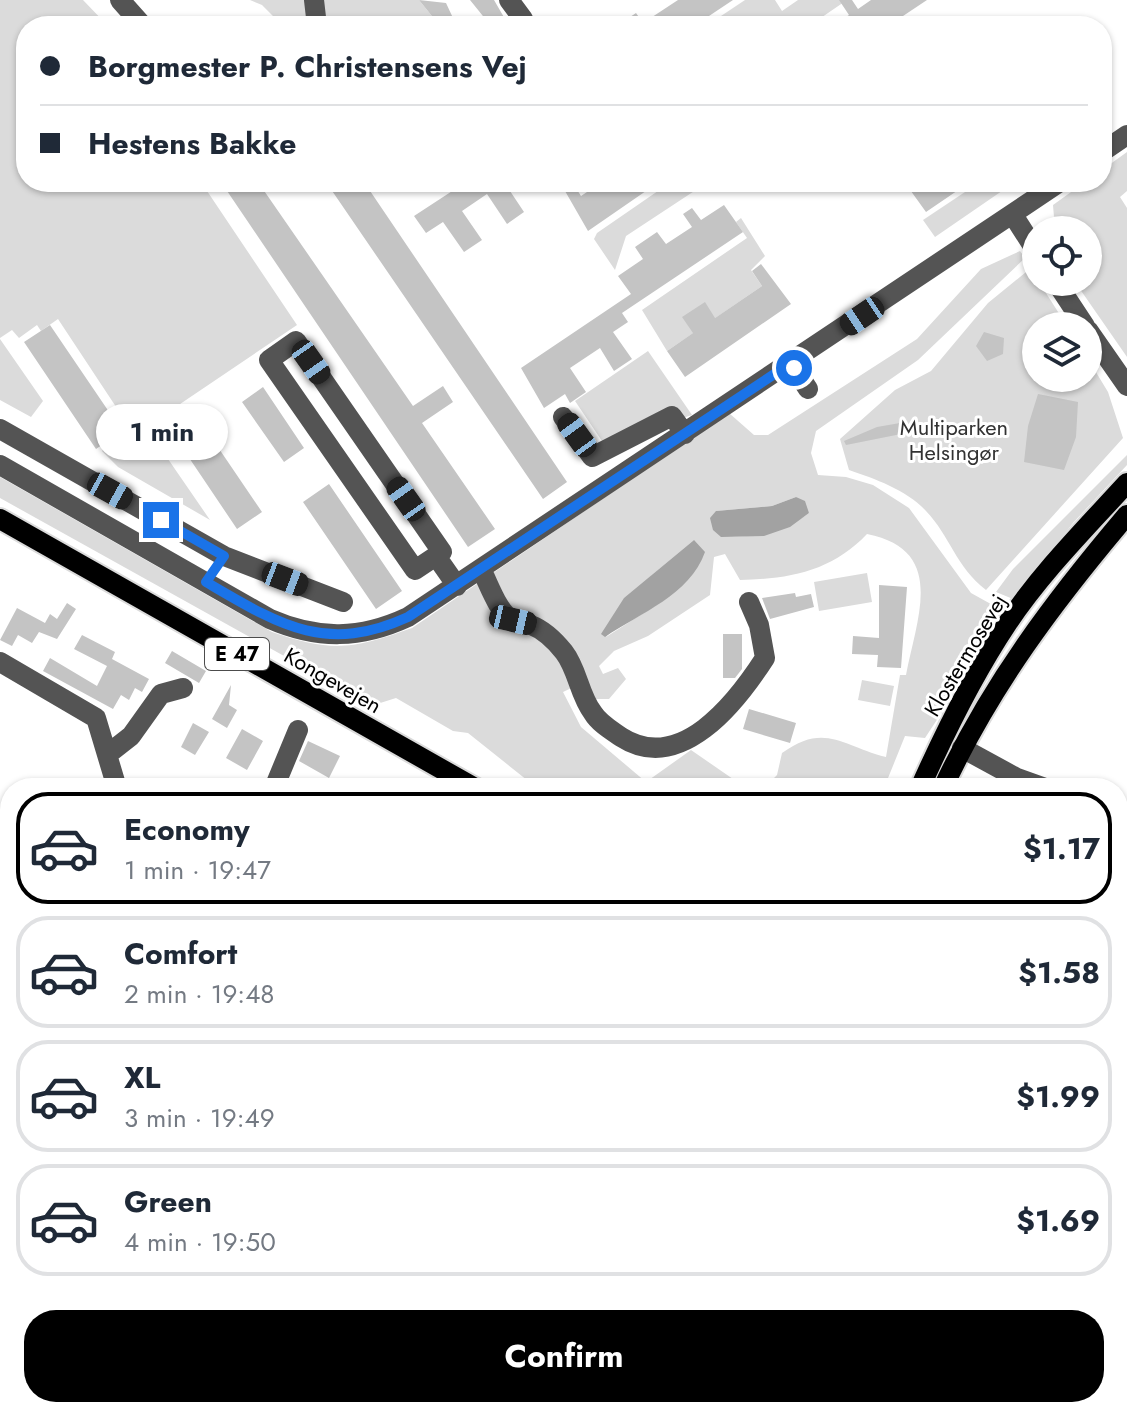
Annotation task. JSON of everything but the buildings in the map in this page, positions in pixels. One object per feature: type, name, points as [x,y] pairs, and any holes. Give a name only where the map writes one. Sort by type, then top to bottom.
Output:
[{"type":"main road","name":"Klostermosevej","points":[[925,778],[1007,624],[1065,549],[1127,483]]},
{"type":"main road","name":"Klostermosevej","points":[[948,778],[1013,658],[1127,515]]},
{"type":"main road","name":"Kongevejen","points":[[0,519],[457,778]]},
{"type":"main road","points":[[919,778],[935,755]]},
{"type":"street","points":[[120,0],[134,16]]},
{"type":"street","points":[[0,465],[292,628],[339,636],[387,627],[457,586],[1046,192]]},
{"type":"street","points":[[1013,215],[1022,229]]},
{"type":"street","points":[[296,341],[442,552],[436,556],[415,570],[269,360],[296,341]]},
{"type":"street","points":[[1102,351],[1127,386]]},
{"type":"street","points":[[791,363],[808,389]]},
{"type":"street","points":[[563,417],[592,457],[672,416],[685,434]]},
{"type":"street","points":[[0,429],[224,556],[343,602]]},
{"type":"street","points":[[206,582],[224,556]]},
{"type":"street","points":[[436,556],[457,586]]},
{"type":"street","points":[[481,569],[506,614],[513,620],[531,625],[554,641],[567,656],[594,715],[626,740],[649,749],[664,750],[686,740],[714,719],[745,689],[765,658],[759,625],[749,602]]},
{"type":"street","points":[[0,662],[87,710],[103,732],[114,778]]},
{"type":"street","points":[[108,754],[131,736],[161,694],[183,688]]},
{"type":"street","points":[[278,778],[298,730]]},
{"type":"street","points":[[962,748],[1017,778]]},
{"type":"green space","points":[[0,0],[83,0],[98,16],[16,16],[16,192],[208,192],[297,325],[146,427],[210,520],[118,467],[102,451],[128,425],[58,319],[41,331],[37,325],[19,338],[12,330],[0,338]]},
{"type":"green space","points":[[250,0],[419,0],[432,16],[273,16],[262,5]]},
{"type":"green space","points":[[745,0],[775,0],[782,11],[798,0],[847,0],[824,16],[721,16]]},
{"type":"green space","points":[[1127,152],[1127,191],[1120,197],[1127,208],[1127,357],[1102,321],[1102,312],[1096,312],[1085,296],[1102,296],[1102,216],[1054,216],[1053,205],[1071,192],[1112,192],[1112,163]]},
{"type":"green space","points":[[656,192],[693,192],[626,236],[615,270],[594,239],[597,233]]},
{"type":"green space","points":[[965,192],[1000,192],[935,237],[923,220]]},
{"type":"green space","points":[[741,218],[765,256],[751,270],[762,286],[667,351],[642,310],[747,238],[736,222]]},
{"type":"green space","points":[[1020,251],[1022,261],[918,360],[816,431],[811,453],[818,475],[846,477],[873,485],[909,508],[971,593],[1007,613],[925,738],[905,736],[888,778],[774,778],[782,753],[810,739],[834,739],[886,757],[900,675],[906,675],[916,631],[921,589],[917,570],[908,555],[892,542],[867,534],[854,547],[825,565],[776,578],[740,580],[725,554],[714,557],[710,595],[648,636],[614,651],[599,666],[603,674],[618,668],[626,679],[609,699],[593,699],[584,682],[563,692],[581,727],[641,778],[524,778],[468,733],[453,731],[396,698],[377,704],[345,690],[0,498],[0,477],[272,632],[311,643],[343,646],[412,628],[729,413],[754,435],[768,435],[917,339],[981,269]],"holes":[[[796,497],[809,513],[788,526],[757,535],[721,536],[716,511],[772,506]],[[694,540],[664,600],[606,637],[652,575]]]},
{"type":"green space","name":"Multiparken Helsingør","points":[[1022,275],[1022,296],[1048,296],[1058,312],[1022,312],[1022,392],[1102,392],[1102,382],[1123,438],[986,590],[967,571],[934,521],[918,504],[890,486],[849,470],[840,439],[895,390],[931,371],[988,303]]},
{"type":"green space","points":[[0,339],[43,401],[31,417],[0,400]]},
{"type":"green space","points":[[648,351],[692,415],[604,444],[575,401]]},
{"type":"green space","points":[[1127,455],[1127,465],[1073,523],[1013,599],[996,592],[1013,569]]},
{"type":"green space","points":[[867,573],[872,602],[819,611],[814,582]]},
{"type":"green space","points":[[862,680],[894,686],[890,706],[858,700]]},
{"type":"green space","points":[[691,750],[732,778],[652,778]]},
{"type":"shaded area","points":[[796,497],[805,501],[809,513],[790,527],[764,536],[721,537],[713,530],[710,518],[716,511],[772,506]]},
{"type":"shaded area","points":[[694,540],[705,552],[688,580],[648,611],[605,637],[601,634],[624,598]]},
{"type":"route","points":[[161,520],[224,556],[206,582],[270,619],[315,634],[339,636],[363,633],[408,617],[791,363],[794,368]]}]
